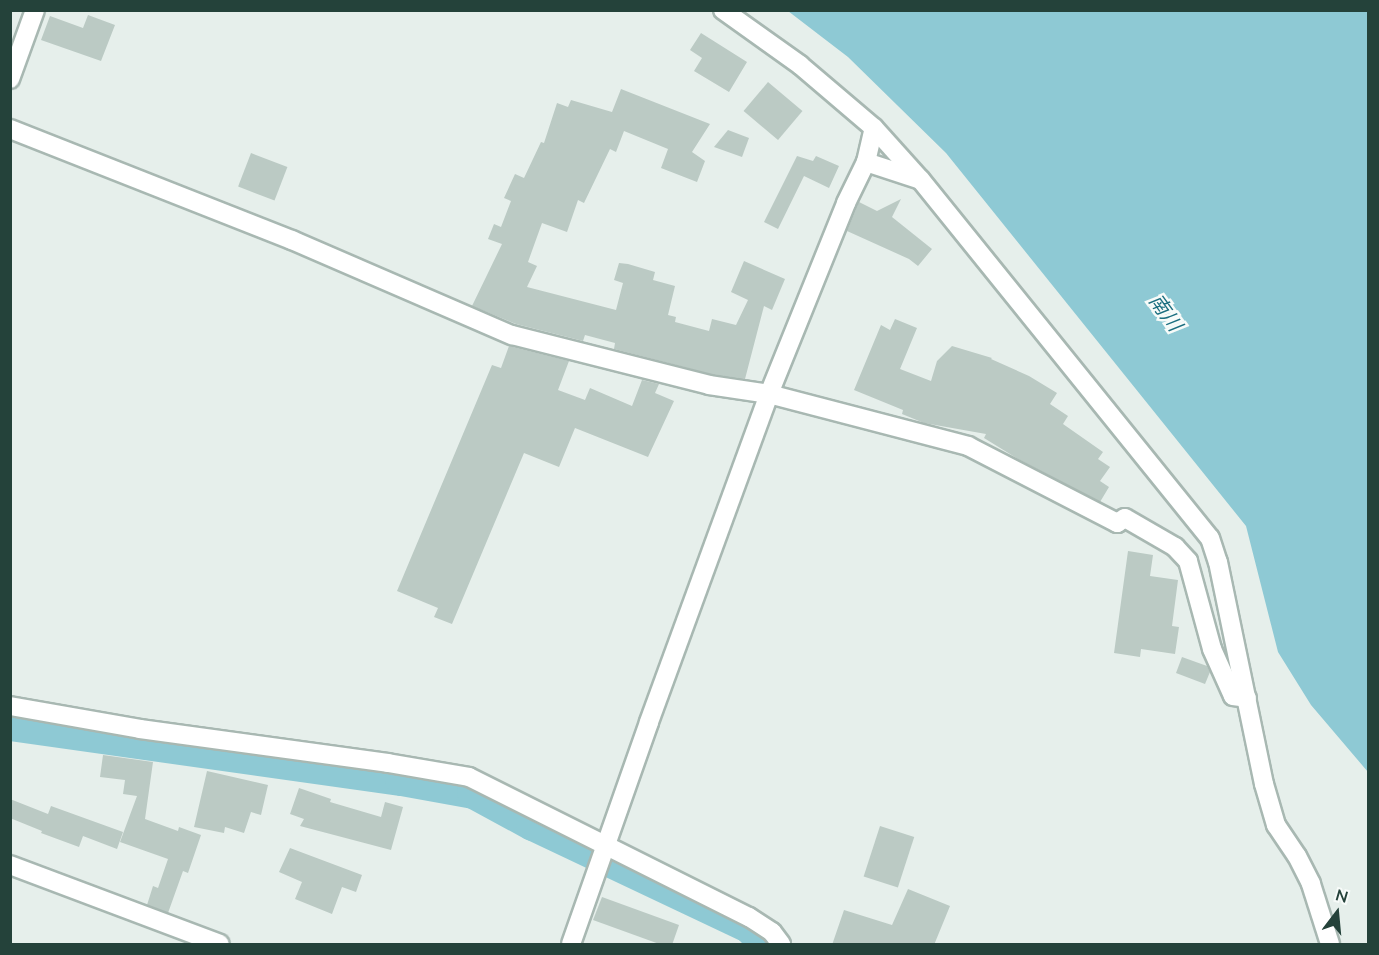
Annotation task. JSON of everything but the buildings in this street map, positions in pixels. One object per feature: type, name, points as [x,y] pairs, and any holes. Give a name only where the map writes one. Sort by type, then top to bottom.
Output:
[{"type":"street","points":[[10,79],[34,10]]},
{"type":"street","points":[[723,10],[800,65],[874,128],[920,179],[1210,538],[1218,562],[1276,825],[1297,856],[1311,884],[1330,945]]},
{"type":"street","points":[[571,945],[768,394],[846,202],[867,162],[874,128]]},
{"type":"street","points":[[10,129],[292,240],[512,335],[709,385],[768,394],[968,446],[1117,522],[1125,518],[1175,547],[1188,561],[1212,649],[1233,696],[1247,698]]},
{"type":"street","points":[[867,162],[920,179]]},
{"type":"street","points":[[10,706],[140,729],[388,763],[469,777],[604,855],[749,917],[772,932],[781,945]]},
{"type":"street","points":[[10,866],[220,945]]},
{"type":"water","name":"南川","points":[[788,11],[1368,11],[1368,772],[1311,705],[1278,652],[1246,526],[946,153],[848,57]]},
{"type":"waterway","points":[[10,724],[402,779],[474,792],[533,824],[749,926],[767,944]]}]
